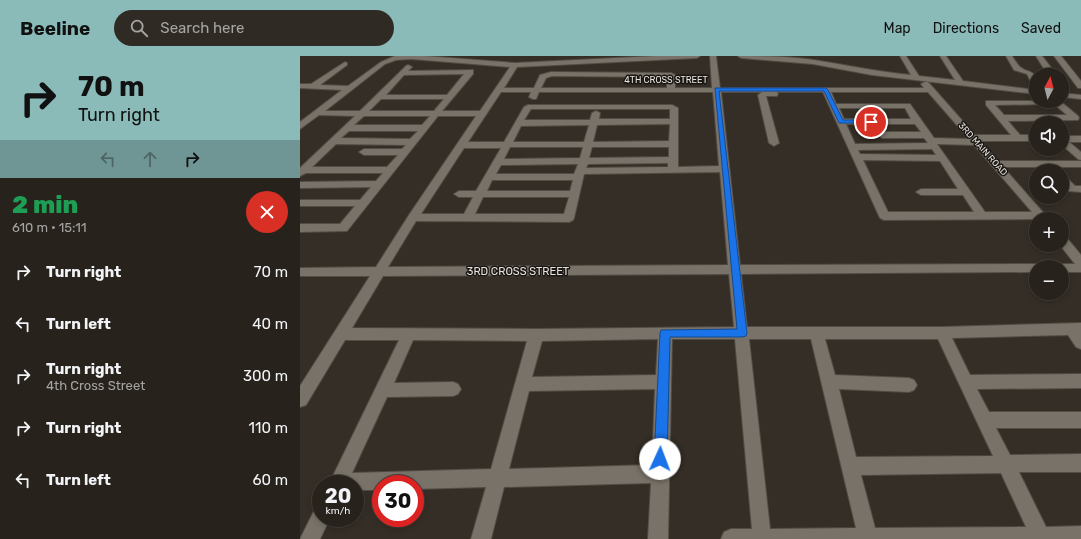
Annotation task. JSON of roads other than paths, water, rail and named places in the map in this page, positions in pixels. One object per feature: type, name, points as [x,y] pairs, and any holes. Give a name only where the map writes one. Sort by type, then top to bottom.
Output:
[{"type":"street","points":[[472,62],[479,56]]},
{"type":"street","points":[[300,126],[348,88],[383,63],[398,57],[515,65],[599,59],[697,56]]},
{"type":"street","points":[[713,56],[762,539]]},
{"type":"street","points":[[740,56],[793,58],[961,84],[1029,91]]},
{"type":"street","name":"3RD MAIN ROAD","points":[[903,56],[919,78],[997,164],[1038,212]]},
{"type":"street","points":[[943,56],[961,84]]},
{"type":"street","points":[[1009,56],[1017,68],[1029,74]]},
{"type":"street","points":[[1039,56],[1048,68]]},
{"type":"street","points":[[1057,56],[1081,86]]},
{"type":"street","points":[[305,93],[345,64]]},
{"type":"street","points":[[300,400],[414,217],[515,65]]},
{"type":"street","points":[[300,228],[343,228],[470,72],[406,70],[302,171]]},
{"type":"street","points":[[468,217],[479,194],[508,145],[543,77],[551,74],[671,75],[671,90]]},
{"type":"street","points":[[300,86],[348,88]]},
{"type":"street","name":"4TH CROSS STREET","points":[[498,90],[716,90],[827,92],[930,90]]},
{"type":"street","points":[[414,217],[569,218],[581,169],[589,144],[601,90]]},
{"type":"street","points":[[774,143],[763,94],[827,92],[884,216],[1029,217]]},
{"type":"street","points":[[1069,96],[1081,97]]},
{"type":"street","points":[[379,97],[451,97]]},
{"type":"street","points":[[1018,138],[989,103],[1029,102]]},
{"type":"street","points":[[833,106],[907,106],[982,216]]},
{"type":"street","points":[[528,107],[672,107],[674,108],[673,165]]},
{"type":"street","points":[[1064,108],[1078,118]]},
{"type":"street","points":[[316,113],[483,114]]},
{"type":"street","points":[[1002,118],[1078,118]]},
{"type":"street","points":[[518,123],[674,121]]},
{"type":"street","points":[[841,122],[917,121]]},
{"type":"street","points":[[347,128],[424,128]]},
{"type":"street","points":[[882,135],[931,141]]},
{"type":"street","points":[[852,147],[931,141],[1029,138]]},
{"type":"street","points":[[1069,139],[1081,139]]},
{"type":"street","points":[[333,141],[412,142]]},
{"type":"street","points":[[462,146],[674,144]]},
{"type":"street","points":[[1069,146],[1081,157]]},
{"type":"street","points":[[364,152],[405,152]]},
{"type":"street","points":[[858,157],[942,158]]},
{"type":"street","points":[[498,162],[581,169]]},
{"type":"street","points":[[997,164],[1029,164]]},
{"type":"street","points":[[1069,164],[1081,164]]},
{"type":"street","points":[[490,177],[581,169],[673,165],[725,169]]},
{"type":"street","points":[[302,171],[390,170]]},
{"type":"street","points":[[300,184],[379,184]]},
{"type":"street","points":[[1076,189],[1081,197]]},
{"type":"street","points":[[921,192],[966,192]]},
{"type":"street","points":[[459,194],[575,194]]},
{"type":"street","points":[[300,203],[362,203]]},
{"type":"street","points":[[1069,248],[1081,263]]},
{"type":"street","name":"3RD CROSS STREET","points":[[300,272],[1029,268]]},
{"type":"street","points":[[1069,268],[1081,268]]},
{"type":"street","points":[[341,334],[536,335],[817,332],[942,333],[1076,329],[1081,343]]},
{"type":"street","points":[[817,332],[868,538]]},
{"type":"street","points":[[658,539],[665,333]]},
{"type":"street","points":[[942,333],[1041,537]]},
{"type":"street","points":[[342,475],[409,334]]},
{"type":"street","points":[[481,539],[536,335]]},
{"type":"street","points":[[966,382],[1081,381]]},
{"type":"street","points":[[524,384],[664,382]]},
{"type":"street","points":[[829,382],[909,385]]},
{"type":"street","points":[[382,390],[453,389]]},
{"type":"street","points":[[985,420],[1081,420]]},
{"type":"street","points":[[850,466],[1081,463]]},
{"type":"street","points":[[364,482],[660,474]]},
{"type":"street","points":[[310,539],[316,527]]},
{"type":"street","points":[[731,539],[1081,536]]}]
